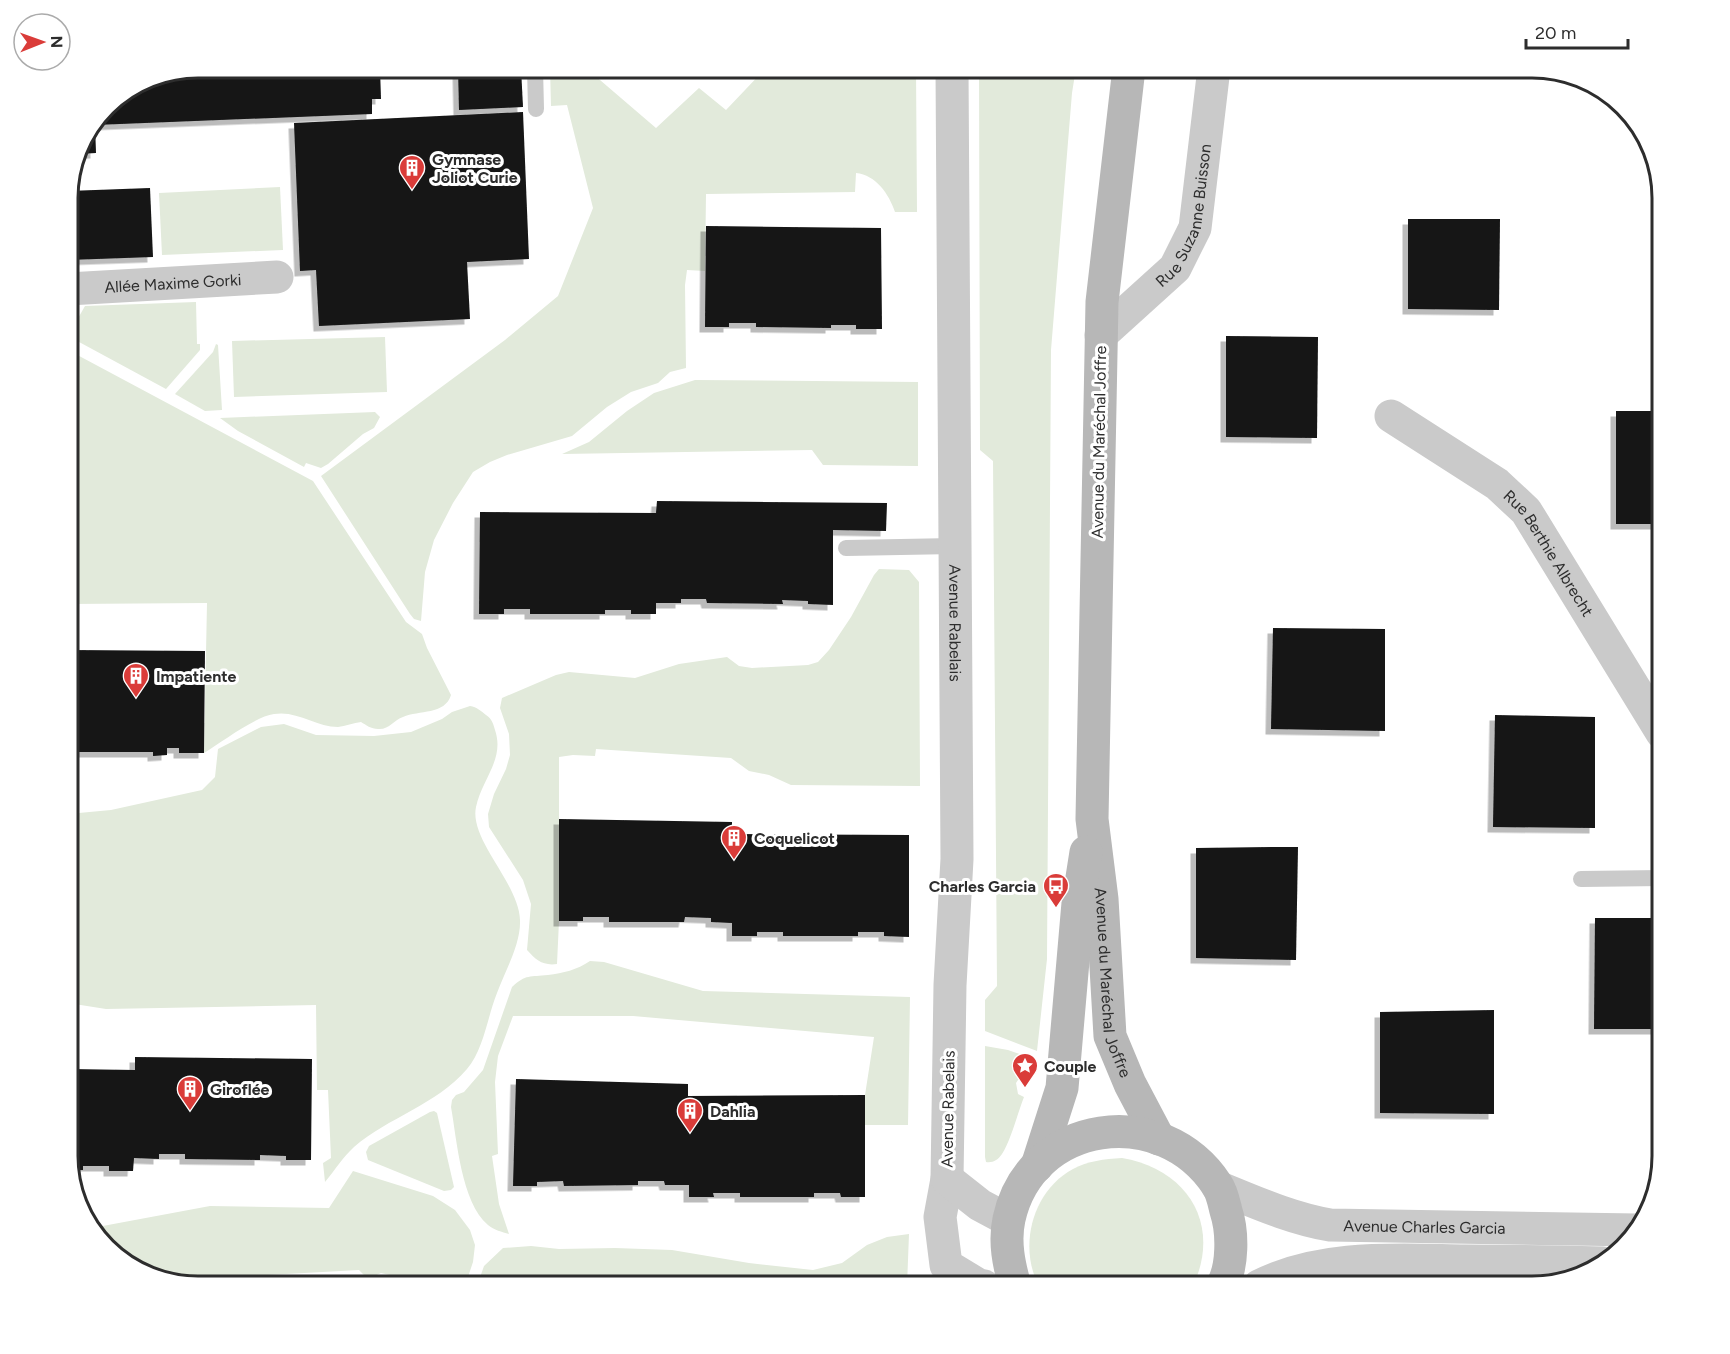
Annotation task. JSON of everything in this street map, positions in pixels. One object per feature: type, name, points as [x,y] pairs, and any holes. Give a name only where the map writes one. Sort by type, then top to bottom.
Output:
[{"type":"main road","name":"Avenue du Maréchal Joffre","points":[[1128,78],[1102,302],[1092,819],[1102,899],[1110,1036],[1130,1084],[1159,1139]]},
{"type":"main road","name":"Avenue du Maréchal Joffre","points":[[1037,1166],[1062,1088],[1078,903],[1092,819]]},
{"type":"main road","points":[[1013,1276],[1007,1258],[1008,1220],[1018,1191],[1037,1166],[1061,1147],[1094,1134],[1119,1130],[1149,1135],[1177,1146],[1201,1166],[1218,1187],[1229,1218],[1232,1248],[1225,1276]]},
{"type":"street","name":"Avenue Rabelais","points":[[946,1276],[940,1217],[947,1179],[950,985],[957,859],[952,78]]},
{"type":"street","name":"Rue Suzanne Buisson","points":[[1101,335],[1175,268],[1195,228],[1213,78]]},
{"type":"street","name":"Allée Maxime Gorki","points":[[78,288],[277,278]]},
{"type":"street","name":"Rue Berthie Albrecht","points":[[1391,416],[1497,484],[1526,511],[1652,718]]},
{"type":"street","name":"Avenue Rabelais","points":[[947,1179],[980,1205],[1008,1220]]},
{"type":"street","name":"Avenue Charles Garcia","points":[[1218,1187],[1280,1212],[1330,1226],[1626,1230]]},
{"type":"street","name":"Avenue Charles Garcia","points":[[1281,1276],[1301,1269],[1348,1263],[1449,1274],[1584,1264]]},
{"type":"lane","points":[[535,78],[536,109]]},
{"type":"lane","points":[[846,548],[955,546]]},
{"type":"lane","points":[[1581,879],[1652,878]]},
{"type":"green space","points":[[550,78],[598,78],[656,128],[699,88],[726,110],[756,78],[916,78],[917,212],[895,212],[876,181],[856,173],[855,192],[706,194],[705,271],[687,270],[685,285],[686,368],[670,372],[658,383],[631,392],[607,407],[572,436],[507,455],[473,472],[453,503],[434,540],[425,572],[421,621],[414,619],[410,614],[321,476],[505,340],[558,296],[593,208],[567,105],[551,106]]},
{"type":"green space","points":[[979,78],[1074,78],[1051,350],[1047,959],[1037,1051],[985,1031],[985,1000],[997,986],[993,461],[980,450]]},
{"type":"green space","points":[[280,187],[283,250],[162,255],[159,193]]},
{"type":"green space","points":[[196,302],[197,344],[200,344],[200,350],[166,389],[78,341],[78,318],[85,306]]},
{"type":"green space","points":[[385,337],[387,392],[234,397],[232,341]]},
{"type":"green space","points":[[216,344],[218,345],[222,410],[205,411],[175,394],[213,352]]},
{"type":"green space","points":[[78,355],[313,481],[406,622],[422,634],[451,695],[443,706],[437,709],[403,717],[382,729],[369,727],[361,722],[338,727],[330,726],[291,714],[274,714],[248,725],[204,753],[207,603],[78,604]]},
{"type":"green space","points":[[695,380],[918,382],[918,466],[823,465],[812,450],[562,454],[589,442],[627,411],[654,393]]},
{"type":"green space","points":[[375,412],[380,417],[374,428],[363,434],[321,468],[306,463],[304,467],[238,431],[220,418]]},
{"type":"green space","points":[[879,569],[909,570],[919,582],[920,786],[791,785],[769,775],[749,771],[731,758],[596,749],[595,756],[559,757],[557,964],[544,963],[534,957],[527,950],[531,904],[523,880],[489,827],[488,814],[510,755],[509,734],[500,708],[502,698],[556,675],[569,672],[635,678],[679,664],[727,657],[739,666],[752,668],[808,665],[818,662],[851,617]]},
{"type":"green space","points":[[470,706],[475,707],[491,720],[494,728],[497,750],[476,807],[476,820],[487,848],[518,906],[520,929],[518,938],[481,1043],[467,1069],[427,1102],[382,1127],[354,1147],[325,1182],[323,1163],[331,1158],[328,1090],[317,1090],[316,1005],[106,1009],[78,1005],[78,813],[111,810],[202,790],[215,777],[218,749],[261,727],[284,724],[316,735],[374,736],[411,732],[442,719],[452,712]]},
{"type":"green space","points":[[590,961],[604,962],[703,991],[910,997],[908,1125],[865,1125],[865,1095],[874,1037],[633,1016],[513,1016],[498,1056],[495,1082],[498,1154],[492,1156],[499,1204],[509,1234],[498,1231],[488,1225],[479,1215],[466,1186],[451,1107],[452,1100],[456,1095],[464,1092],[483,1070],[512,987],[525,978],[564,972]]},
{"type":"green space","points":[[985,1046],[1008,1050],[1034,1059],[1034,1070],[1030,1078],[1018,1080],[1016,1083],[1018,1094],[1024,1097],[1008,1141],[999,1158],[989,1162],[986,1162],[985,1157]]},
{"type":"green space","points":[[434,1111],[437,1113],[454,1187],[451,1190],[444,1191],[368,1160],[366,1152],[369,1146]]},
{"type":"green space","points":[[1122,1158],[1145,1164],[1165,1174],[1181,1187],[1193,1203],[1200,1221],[1203,1241],[1201,1263],[1196,1276],[1035,1276],[1030,1254],[1030,1238],[1033,1221],[1047,1191],[1073,1169],[1109,1159]]},
{"type":"green space","points":[[353,1171],[433,1196],[455,1210],[470,1230],[475,1245],[468,1276],[394,1276],[381,1273],[365,1276],[359,1270],[248,1276],[182,1275],[159,1270],[138,1260],[113,1241],[101,1226],[210,1206],[329,1208]]},
{"type":"green space","points":[[909,1234],[907,1276],[480,1276],[484,1266],[503,1248],[531,1246],[559,1249],[672,1250],[749,1263],[813,1270],[842,1263],[867,1245],[887,1237]]},
{"type":"building","points":[[198,78],[380,78],[381,99],[372,99],[372,114],[103,125],[131,98],[145,90],[174,80]]},
{"type":"building","points":[[458,78],[522,78],[523,107],[459,110]]},
{"type":"building","name":"Gymnase Joliot Curie","points":[[523,112],[529,259],[467,262],[470,319],[319,326],[316,270],[300,271],[294,123]]},
{"type":"building","points":[[95,136],[96,153],[86,154]]},
{"type":"building","points":[[150,188],[153,257],[78,260],[78,191]]},
{"type":"building","points":[[1408,219],[1500,219],[1499,310],[1408,309]]},
{"type":"building","points":[[706,226],[881,228],[882,329],[856,329],[856,325],[831,325],[831,328],[756,327],[756,323],[729,323],[729,327],[705,327]]},
{"type":"building","points":[[1226,336],[1318,337],[1317,438],[1226,437]]},
{"type":"building","points":[[1616,411],[1652,411],[1652,524],[1616,524]]},
{"type":"building","points":[[657,501],[887,503],[886,531],[833,530],[833,605],[808,604],[808,601],[782,600],[783,604],[707,603],[706,599],[681,599],[681,603],[656,603],[656,614],[631,614],[631,610],[605,610],[605,614],[530,614],[530,609],[504,609],[504,614],[479,614],[480,512],[656,513]]},
{"type":"building","points":[[1273,628],[1385,629],[1385,731],[1271,729]]},
{"type":"building","name":"Impatiente","points":[[78,650],[205,651],[204,753],[179,753],[179,748],[167,748],[167,755],[153,756],[153,752],[78,752]]},
{"type":"building","points":[[1495,715],[1595,717],[1595,828],[1493,827]]},
{"type":"building","name":"Coquelicot","points":[[559,819],[732,822],[732,834],[909,835],[909,937],[884,936],[884,932],[858,932],[858,936],[783,936],[783,932],[757,932],[757,936],[732,936],[732,923],[711,922],[711,918],[685,917],[684,922],[609,922],[609,917],[583,917],[583,921],[559,921]]},
{"type":"building","points":[[1298,847],[1296,960],[1196,958],[1196,848]]},
{"type":"building","points":[[1595,918],[1652,918],[1652,1029],[1594,1029]]},
{"type":"building","points":[[1494,1010],[1494,1114],[1380,1113],[1380,1012]]},
{"type":"building","name":"Giroflée","points":[[135,1057],[312,1059],[311,1160],[286,1160],[286,1156],[260,1155],[260,1160],[185,1159],[185,1154],[159,1154],[159,1159],[134,1158],[133,1171],[109,1171],[109,1166],[83,1166],[83,1170],[79,1170],[78,1069],[135,1070]]},
{"type":"building","name":"Dahlia","points":[[516,1079],[688,1084],[688,1096],[865,1095],[865,1197],[841,1197],[840,1193],[814,1193],[814,1197],[740,1197],[740,1193],[713,1193],[714,1197],[689,1197],[689,1185],[665,1185],[664,1181],[638,1181],[638,1185],[564,1186],[563,1181],[537,1182],[537,1186],[513,1186]]},
{"type":"place","name":"Gymnase Joliot Curie","points":[[412,191]]},
{"type":"place","name":"Impatiente","points":[[136,699]]},
{"type":"place","name":"Coquelicot","points":[[734,861]]},
{"type":"place","name":"Charles Garcia","points":[[1056,909]]},
{"type":"place","name":"Couple","points":[[1025,1089]]},
{"type":"place","name":"Giroflée","points":[[190,1112]]},
{"type":"place","name":"Dahlia","points":[[690,1134]]}]
